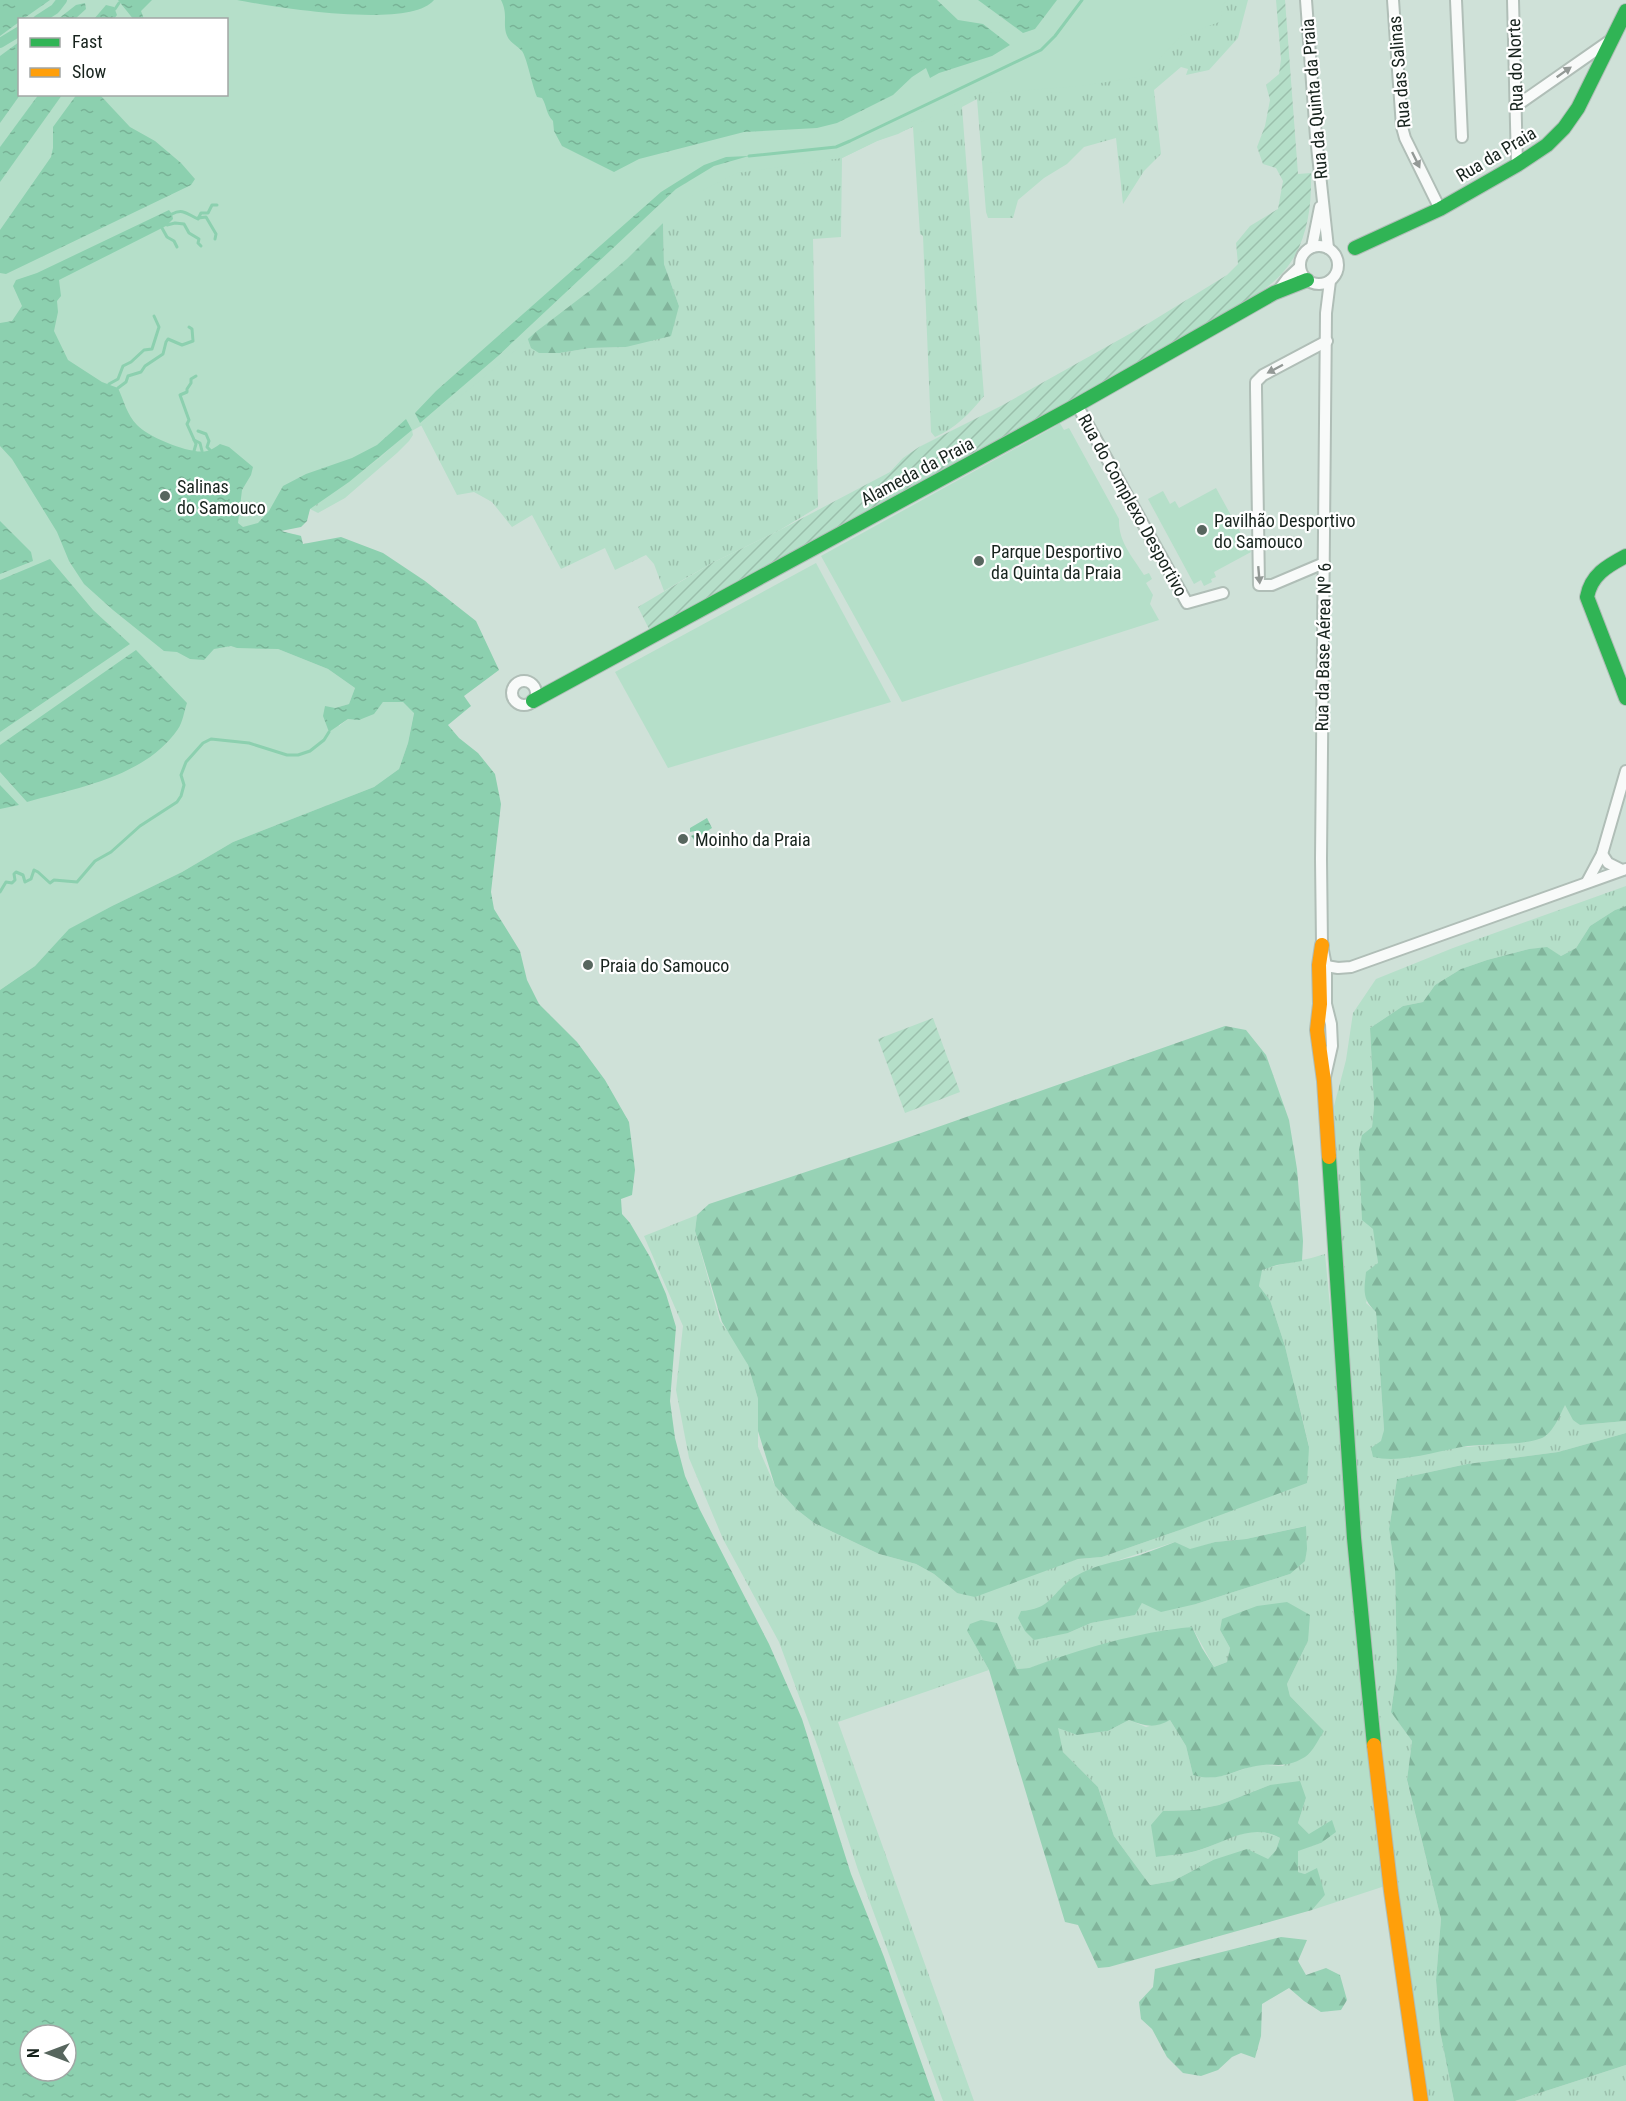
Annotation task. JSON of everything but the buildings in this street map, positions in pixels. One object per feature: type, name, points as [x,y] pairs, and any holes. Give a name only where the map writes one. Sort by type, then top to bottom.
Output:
[{"type":"street","name":"Rua da Quinta da Praia","points":[[1306,0],[1322,198]]},
{"type":"street","name":"Rua das Salinas","points":[[1393,0],[1402,127],[1405,138],[1440,209]]},
{"type":"street","points":[[1456,0],[1462,137]]},
{"type":"street","name":"Rua do Norte","points":[[1513,0],[1517,165]]},
{"type":"street","name":"Rua da Praia","points":[[1355,248],[1440,209],[1547,145],[1564,128],[1578,108],[1626,11]]},
{"type":"street","points":[[1516,106],[1612,39]]},
{"type":"street","points":[[1312,247],[1322,198]]},
{"type":"street","points":[[1322,198],[1328,248]]},
{"type":"street","points":[[1320,245],[1328,248],[1337,256],[1338,266],[1330,281],[1326,313],[1308,277],[1303,254],[1312,247],[1320,245]]},
{"type":"street","points":[[1308,277],[1330,281]]},
{"type":"street","name":"Alameda da Praia","points":[[533,701],[1077,405],[1278,291],[1308,277]]},
{"type":"street","name":"Rua da Base Aérea Nº 6","points":[[1324,1080],[1332,1046],[1331,1024],[1326,1004],[1326,966],[1322,945],[1321,860],[1326,313]]},
{"type":"street","points":[[1324,563],[1272,585],[1259,585],[1256,382],[1263,375],[1327,341]]},
{"type":"street","name":"Rua do Complexo Desportivo","points":[[1077,405],[1187,603],[1223,593]]},
{"type":"street","points":[[1626,556],[1597,573],[1589,585],[1587,597],[1626,698]]},
{"type":"street","name":"Alameda da Praia","points":[[531,682],[550,688],[571,680]]},
{"type":"street","points":[[518,682],[531,682],[536,691],[533,701],[521,705],[513,699],[512,690],[518,682]]},
{"type":"street","points":[[1587,882],[1602,854],[1626,771]]},
{"type":"street","points":[[1602,854],[1608,863],[1624,869]]},
{"type":"street","points":[[1326,966],[1351,967],[1624,869]]},
{"type":"street","points":[[1322,945],[1319,965],[1320,1004],[1317,1030],[1324,1080],[1354,1541],[1379,1787],[1406,2003],[1421,2101]]},
{"type":"green space","name":"Salinas do Samouco","points":[[0,0],[1228,0],[1221,6],[1222,21],[1181,36],[1143,76],[1082,86],[976,94],[898,134],[877,141],[842,158],[737,173],[688,198],[627,259],[537,331],[481,380],[424,424],[403,436],[381,457],[310,509],[300,526],[281,530],[301,536],[278,649],[328,669],[355,688],[349,704],[335,708],[339,726],[348,719],[368,716],[383,702],[403,702],[414,712],[408,743],[399,769],[374,787],[233,842],[182,872],[112,906],[70,929],[35,966],[0,990]]},
{"type":"green space","points":[[1057,0],[1248,0],[1238,38],[1209,70],[1186,75],[1188,69],[1181,67],[1154,90],[1161,154],[1144,171],[1123,204],[1116,138],[1084,147],[1067,164],[1044,178],[1018,200],[1013,218],[988,218],[977,99],[962,107],[984,396],[962,420],[935,437],[931,432],[923,236],[920,234],[913,127],[842,158],[841,237],[813,239],[818,507],[780,530],[712,563],[664,591],[654,564],[646,555],[615,570],[605,548],[561,569],[532,515],[512,527],[492,502],[474,492],[457,495],[421,425],[412,430],[413,435],[397,453],[345,498],[318,513],[310,509],[381,457],[403,436],[0,273],[223,96],[228,96],[228,20]],"holes":[[[663,223],[664,264],[679,306],[626,347],[590,348],[560,353],[525,331]]]},
{"type":"green space","points":[[1276,0],[1285,0],[1298,174],[1311,173],[1309,212],[1303,238],[1292,261],[1284,271],[1258,294],[1228,313],[962,466],[649,629],[638,607],[712,563],[890,472],[903,458],[919,447],[1001,406],[1149,323],[1227,275],[1238,264],[1236,243],[1250,226],[1278,209],[1283,181],[1276,168],[1263,164],[1257,147],[1265,126],[1270,100],[1266,85],[1279,74],[1281,59]]},
{"type":"green space","points":[[663,223],[664,264],[679,306],[671,336],[626,347],[590,348],[560,353],[539,353],[531,348],[525,331],[622,238]]},
{"type":"green space","name":"Parque Desportivo da Quinta da Praia","points":[[1058,420],[1064,430],[1069,428],[1119,519],[1121,535],[1127,549],[1144,575],[1149,573],[1152,579],[1146,583],[1153,595],[1150,604],[1159,620],[902,702],[821,556],[1056,426]]},
{"type":"green space","name":"Pavilhão Desportivo do Samouco","points":[[1216,488],[1251,552],[1214,572],[1216,577],[1204,586],[1201,580],[1194,584],[1148,499],[1163,491],[1170,504],[1175,501],[1179,508]]},
{"type":"green space","points":[[816,563],[891,702],[668,768],[615,672]]},
{"type":"green space","points":[[1626,886],[1626,906],[1615,910],[1590,926],[1576,948],[1561,956],[1547,948],[1529,949],[1461,969],[1435,985],[1423,1002],[1403,1006],[1370,1028],[1374,1106],[1372,1127],[1362,1135],[1378,1263],[1366,1303],[1376,1312],[1384,1430],[1382,1442],[1467,1447],[1520,1442],[1565,1404],[1580,1425],[1626,1421],[1626,1433],[1558,1452],[1467,1464],[1397,1479],[1389,1529],[1395,1570],[1397,1669],[1391,1711],[1412,1741],[1407,1781],[1441,1919],[1436,1980],[1440,2031],[1454,2101],[1425,2101],[1396,1889],[1374,1659],[1355,1499],[1341,1271],[1334,1106],[1346,1060],[1353,1013],[1376,979],[1453,948]]},
{"type":"green space","points":[[1626,906],[1626,1421],[1580,1425],[1573,1420],[1565,1405],[1550,1432],[1535,1440],[1468,1446],[1408,1458],[1373,1457],[1371,1448],[1381,1441],[1384,1430],[1376,1312],[1366,1299],[1365,1290],[1366,1272],[1378,1263],[1373,1229],[1362,1220],[1359,1150],[1362,1135],[1372,1127],[1374,1106],[1370,1028],[1403,1006],[1423,1002],[1435,985],[1461,969],[1529,949],[1547,947],[1561,956],[1576,948],[1590,926],[1615,910]]},
{"type":"green space","points":[[933,1018],[960,1092],[905,1113],[878,1039]]},
{"type":"green space","points":[[1225,1026],[1246,1030],[1266,1055],[1289,1120],[1297,1169],[1303,1241],[1302,1261],[1262,1270],[1259,1286],[1270,1300],[1285,1346],[1309,1447],[1307,1483],[1102,1557],[1078,1559],[975,1597],[957,1593],[934,1574],[916,1564],[879,1554],[814,1523],[796,1509],[775,1486],[758,1431],[758,1399],[748,1365],[722,1322],[695,1231],[697,1215],[709,1204],[884,1146]]},
{"type":"green space","points":[[697,1215],[695,1231],[720,1321],[737,1344],[748,1365],[758,1399],[758,1447],[775,1486],[796,1509],[814,1523],[879,1554],[916,1564],[934,1574],[957,1593],[1078,1559],[1102,1557],[1177,1531],[1309,1446],[1285,1346],[1270,1300],[1259,1286],[1261,1270],[1325,1254],[1385,1886],[1312,1910],[1325,1895],[1305,1874],[1298,1872],[1298,1850],[1321,1843],[1298,1823],[1306,1798],[1270,1785],[1219,1805],[1194,1810],[1163,1811],[1156,1857],[1196,1851],[1235,1836],[1260,1832],[1280,1838],[1276,1850],[1268,1859],[1213,1860],[1173,1881],[1150,1885],[1114,1836],[1098,1787],[1063,1752],[1057,1727],[1077,1735],[1108,1731],[1129,1720],[1146,1727],[1170,1720],[1186,1746],[1193,1775],[1217,1777],[1257,1765],[1283,1766],[1324,1731],[1290,1696],[1287,1684],[1308,1641],[1220,1630],[1230,1648],[1227,1662],[1214,1667],[1192,1627],[1113,1642],[1029,1668],[1017,1669],[997,1623],[967,1631],[989,1670],[838,1722],[974,2101],[943,2101],[858,1870],[819,1750],[779,1642],[723,1539],[689,1458],[676,1390],[683,1326],[644,1236]],"holes":[[[1305,1526],[1290,1574],[1196,1604],[1142,1603],[1134,1615],[1091,1623],[1068,1633],[1021,1611],[1036,1610],[1054,1598],[1070,1580],[1122,1559],[1175,1542],[1190,1550],[1215,1542],[1246,1539]]]},
{"type":"green space","points":[[1626,1433],[1626,2065],[1515,2101],[1454,2101],[1440,2031],[1436,1980],[1441,1919],[1407,1780],[1412,1741],[1391,1712],[1397,1669],[1395,1570],[1389,1529],[1397,1479],[1467,1464],[1558,1452]]},
{"type":"green space","points":[[1306,1526],[1305,1561],[1290,1574],[1196,1604],[1161,1612],[1142,1603],[1135,1615],[1091,1623],[1068,1633],[1034,1640],[1025,1631],[1018,1618],[1021,1611],[1044,1605],[1070,1580],[1095,1567],[1140,1555],[1175,1542],[1190,1549],[1215,1542],[1246,1539]]},
{"type":"green space","points":[[1287,1602],[1310,1615],[1308,1641],[1287,1684],[1290,1696],[1324,1731],[1305,1757],[1285,1765],[1256,1766],[1218,1777],[1202,1777],[1193,1775],[1186,1746],[1170,1720],[1150,1726],[1129,1720],[1108,1731],[1077,1735],[1058,1728],[1063,1752],[1098,1787],[1114,1836],[1150,1885],[1173,1881],[1213,1860],[1247,1849],[1268,1859],[1276,1850],[1280,1838],[1261,1832],[1252,1832],[1195,1851],[1156,1857],[1151,1825],[1163,1811],[1194,1810],[1219,1805],[1270,1785],[1300,1781],[1306,1798],[1298,1823],[1309,1834],[1332,1820],[1336,1832],[1321,1843],[1298,1851],[1298,1872],[1305,1874],[1317,1868],[1325,1895],[1312,1910],[1109,1967],[1098,1968],[1078,1925],[1065,1922],[989,1670],[967,1631],[970,1624],[981,1620],[997,1623],[1017,1669],[1029,1668],[1130,1637],[1192,1627],[1214,1667],[1227,1662],[1230,1648],[1220,1630],[1222,1619],[1257,1606]]},
{"type":"green space","points":[[1281,1937],[1307,1940],[1298,1961],[1306,1975],[1326,1968],[1340,1975],[1347,2000],[1341,2010],[1321,2012],[1289,1988],[1262,2004],[1261,2036],[1255,2058],[1241,2053],[1232,2057],[1218,2070],[1201,2076],[1183,2073],[1167,2057],[1152,2029],[1141,2019],[1139,2002],[1153,1987],[1155,1969]]},
{"type":"green space","points":[[1626,2065],[1626,2101],[1515,2101]]},
{"type":"water","points":[[0,0],[50,0],[24,18],[18,18],[18,23],[0,36]]},
{"type":"water","points":[[118,0],[152,0],[141,11],[144,18],[132,18]]},
{"type":"water","points":[[237,0],[434,0],[420,9],[398,14],[371,15],[309,11]]},
{"type":"water","points":[[501,0],[937,0],[958,20],[983,24],[1010,45],[992,56],[930,78],[926,68],[912,77],[893,95],[837,123],[817,128],[744,132],[639,159],[614,172],[562,146],[554,131],[553,121],[544,101],[537,97],[522,51],[507,36]]},
{"type":"water","points":[[978,0],[1057,0],[1035,29],[1023,33]]},
{"type":"water","points":[[85,3],[86,9],[76,18],[59,18],[76,5]]},
{"type":"water","points":[[106,5],[114,7],[117,15],[115,18],[95,18]]},
{"type":"water","points":[[18,43],[19,96],[0,123],[0,56]]},
{"type":"water","points":[[38,96],[61,96],[0,182],[0,147]]},
{"type":"water","points":[[76,96],[101,96],[130,127],[155,141],[181,163],[195,179],[191,185],[6,274],[0,273],[0,230],[51,157],[53,127]]},
{"type":"water","points":[[749,156],[714,166],[676,189],[498,356],[420,423],[415,413],[436,391],[661,192],[704,165],[726,157]]},
{"type":"water","points":[[169,210],[173,219],[166,226],[59,280],[61,296],[57,301],[58,312],[54,331],[68,360],[102,382],[118,388],[131,417],[150,435],[170,444],[200,452],[220,444],[229,447],[253,467],[242,490],[238,523],[243,527],[258,523],[269,511],[283,486],[306,474],[352,458],[377,445],[406,419],[412,430],[349,482],[310,509],[307,521],[301,527],[281,531],[301,536],[303,544],[341,537],[383,553],[425,581],[476,621],[499,670],[464,696],[471,706],[448,725],[459,738],[478,753],[495,774],[501,804],[491,892],[494,909],[520,951],[527,980],[539,1004],[577,1042],[605,1080],[629,1122],[635,1170],[632,1195],[621,1199],[622,1214],[650,1257],[666,1294],[676,1327],[670,1401],[675,1438],[685,1476],[769,1644],[802,1719],[851,1874],[884,1957],[935,2101],[0,2101],[0,990],[35,966],[69,929],[182,872],[233,842],[374,787],[399,769],[408,743],[414,713],[403,702],[383,702],[374,714],[359,720],[348,719],[329,732],[323,716],[325,706],[335,708],[349,704],[355,688],[328,669],[278,649],[231,646],[214,649],[204,660],[190,659],[177,652],[164,651],[84,584],[69,561],[57,532],[12,459],[0,446],[0,323],[12,321],[22,306],[13,286],[16,280],[37,273]]},
{"type":"water","points":[[0,521],[31,552],[33,561],[0,574]]},
{"type":"water","points":[[50,559],[93,610],[130,644],[0,732],[0,580]]},
{"type":"water","points":[[136,650],[187,703],[178,729],[148,759],[129,769],[89,785],[27,802],[0,772],[0,745]]},
{"type":"water","points":[[0,785],[19,805],[0,809]]},
{"type":"water","points":[[707,818],[712,828],[701,835],[699,841],[695,841],[691,836],[695,834],[695,831],[690,832],[690,828]]},
{"type":"waterway","points":[[41,18],[55,9],[62,0]]},
{"type":"waterway","points":[[749,156],[836,147],[850,141],[1041,50],[1055,36],[1082,0]]},
{"type":"waterway","points":[[115,9],[119,3]]},
{"type":"waterway","points":[[0,43],[18,32]]},
{"type":"waterway","points":[[172,214],[182,212],[198,219],[201,213],[208,213],[212,205],[217,205]]},
{"type":"waterway","points":[[198,218],[206,217],[216,234],[215,239]]},
{"type":"waterway","points":[[167,225],[184,224],[189,233],[199,239],[198,243],[201,246]]},
{"type":"waterway","points":[[162,228],[177,247]]},
{"type":"waterway","points":[[109,384],[118,379],[123,366],[144,350],[152,349],[159,327],[154,316]]},
{"type":"waterway","points":[[118,388],[126,382],[128,376],[141,372],[145,366],[163,354],[168,339],[182,345],[193,341],[192,329],[189,327]]},
{"type":"waterway","points":[[194,451],[196,444],[187,424],[189,420],[180,395],[187,392],[191,379],[196,376]]},
{"type":"waterway","points":[[198,431],[206,434],[209,441],[207,447],[210,450]]},
{"type":"waterway","points":[[194,440],[200,443],[202,451]]},
{"type":"waterway","points":[[0,892],[6,882],[12,883],[15,880],[16,872],[23,875],[25,882],[31,879],[34,870],[50,883],[54,880],[77,882],[95,861],[111,852],[140,826],[177,802],[184,785],[181,775],[186,762],[203,743],[211,739],[249,743],[287,755],[298,755],[310,751],[324,740],[329,732]]},
{"type":"traffic: fast","points":[[1355,248],[1440,209],[1547,145],[1564,128],[1578,108],[1626,11]]},
{"type":"traffic: fast","points":[[533,701],[1077,405],[1274,293],[1307,280]]},
{"type":"traffic: fast","points":[[1626,556],[1596,577],[1587,597],[1626,698]]},
{"type":"traffic: fast","points":[[1329,1157],[1354,1538],[1374,1745]]},
{"type":"traffic: slow","points":[[1322,945],[1319,965],[1320,1004],[1317,1030],[1324,1081],[1329,1157]]},
{"type":"traffic: slow","points":[[1374,1745],[1391,1891],[1421,2101]]},
{"type":"place","name":"Salinas do Samouco","points":[[165,496]]},
{"type":"place","name":"Pavilhão Desportivo do Samouco","points":[[1202,530]]},
{"type":"place","name":"Parque Desportivo da Quinta da Praia","points":[[979,561]]},
{"type":"place","name":"Moinho da Praia","points":[[683,839]]},
{"type":"place","name":"Praia do Samouco","points":[[588,965]]}]
